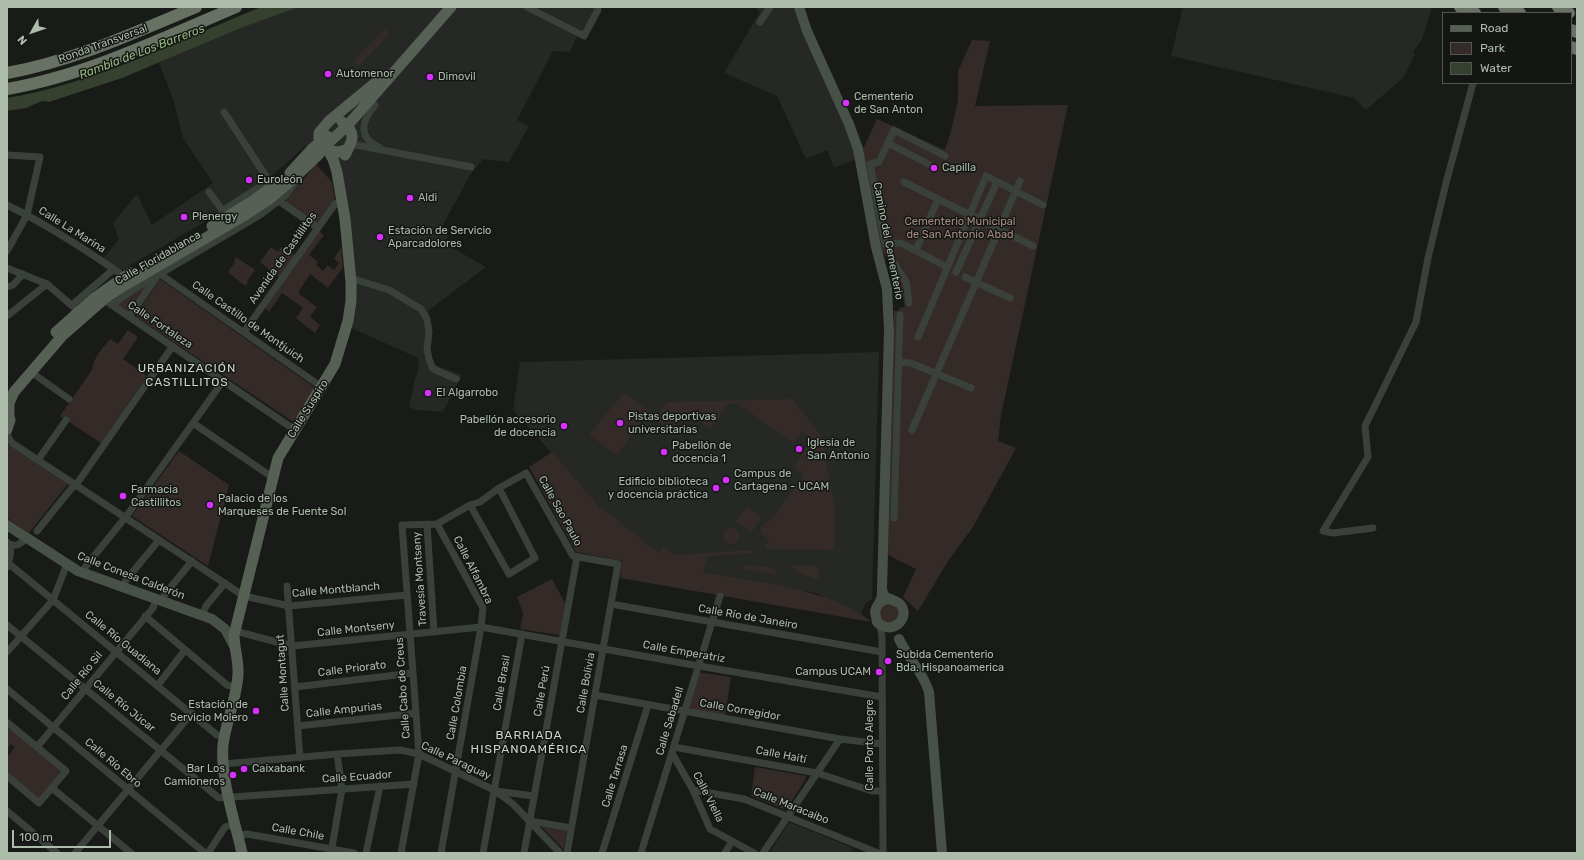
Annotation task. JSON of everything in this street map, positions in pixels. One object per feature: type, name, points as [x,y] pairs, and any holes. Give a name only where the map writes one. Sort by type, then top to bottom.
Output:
[{"type":"highway","points":[[109,44],[189,7]]},
{"type":"highway","name":"Ronda Transversal","points":[[7,73],[58,61],[109,44],[196,7]]},
{"type":"highway","name":"Ronda Transversal","points":[[7,89],[44,82],[90,67],[237,7]]},
{"type":"highway","points":[[1460,7],[1472,12]]},
{"type":"highway","points":[[1504,7],[1517,12]]},
{"type":"main road","points":[[344,124],[380,79],[442,7]]},
{"type":"main road","points":[[323,141],[370,100],[451,7]]},
{"type":"main road","name":"Camino del Cementerio","points":[[799,7],[804,22],[854,136],[861,163],[876,247],[887,289],[889,331],[882,588],[881,600],[878,605]]},
{"type":"main road","points":[[340,183],[333,159],[323,141],[329,121],[380,79]]},
{"type":"main road","points":[[323,141],[335,120],[344,124],[352,132],[353,138],[341,165],[340,183]]},
{"type":"main road","points":[[323,141],[330,151],[345,151],[349,146]]},
{"type":"main road","name":"Calle Floridablanca","points":[[7,429],[10,420],[8,407],[11,396],[63,335],[108,302],[127,284],[245,215],[281,189],[319,154],[323,141]]},
{"type":"main road","name":"Calle Floridablanca","points":[[7,388],[58,330],[75,308],[294,169],[323,141]]},
{"type":"main road","name":"Calle Suspiro","points":[[242,853],[229,797],[222,754],[238,674],[237,655],[232,633],[241,608],[278,458],[335,364],[346,331],[351,301],[351,278],[340,183]]},
{"type":"main road","name":"Calle Conesa Calderón","points":[[8,527],[83,573],[202,615],[220,624],[232,633]]},
{"type":"main road","points":[[882,588],[884,596],[899,603],[902,609],[903,617],[889,626]]},
{"type":"main road","points":[[891,599],[883,600],[878,605],[875,615],[895,632],[907,654],[923,676],[929,692],[942,853]]},
{"type":"main road","points":[[220,624],[225,625],[231,622],[241,608]]},
{"type":"street","points":[[527,7],[584,36],[598,10],[597,7]]},
{"type":"street","points":[[760,22],[770,7]]},
{"type":"street","points":[[1373,528],[1333,533],[1323,530],[1368,457],[1365,426],[1416,322],[1428,258],[1446,183],[1473,84]]},
{"type":"street","points":[[370,100],[375,105],[364,121],[365,134],[370,142],[384,150]]},
{"type":"street","points":[[224,112],[271,184]]},
{"type":"street","points":[[945,156],[894,130],[879,162],[870,164],[885,244],[901,243],[947,267]]},
{"type":"street","points":[[888,143],[930,165]]},
{"type":"street","points":[[349,146],[384,150],[471,167]]},
{"type":"street","points":[[7,155],[40,157],[27,215],[7,251]]},
{"type":"street","name":"Calle Floridablanca","points":[[108,302],[127,294],[240,228],[285,196],[310,163]]},
{"type":"street","points":[[918,337],[986,176],[1043,205]]},
{"type":"street","points":[[904,182],[1033,246]]},
{"type":"street","points":[[956,272],[997,182]]},
{"type":"street","points":[[912,430],[1020,182]]},
{"type":"street","points":[[209,192],[224,214]]},
{"type":"street","name":"Avenida de Castillitos","points":[[244,332],[335,204],[342,200]]},
{"type":"street","points":[[916,250],[938,200]]},
{"type":"street","points":[[279,201],[318,228]]},
{"type":"street","name":"Calle La Marina","points":[[7,205],[27,215],[114,270],[123,278]]},
{"type":"street","points":[[892,260],[906,282],[909,303]]},
{"type":"street","points":[[7,268],[47,284],[75,308],[114,270]]},
{"type":"street","points":[[7,287],[14,285],[23,274]]},
{"type":"street","points":[[129,317],[159,275]]},
{"type":"street","name":"Calle Castillo de Montjuich","points":[[159,275],[319,385],[323,385]]},
{"type":"street","points":[[965,277],[1010,298]]},
{"type":"street","points":[[351,278],[389,290],[421,310],[427,319],[429,332],[427,349],[428,359],[433,369],[456,379]]},
{"type":"street","points":[[7,316],[47,284]]},
{"type":"street","name":"Calle Fortaleza","points":[[108,302],[292,428],[296,428]]},
{"type":"street","points":[[894,518],[900,315]]},
{"type":"street","points":[[37,531],[70,489],[76,485],[172,346]]},
{"type":"street","points":[[899,362],[911,363],[971,388]]},
{"type":"street","points":[[31,372],[69,399]]},
{"type":"street","points":[[83,573],[86,566],[125,517],[223,381]]},
{"type":"street","points":[[38,460],[66,420]]},
{"type":"street","points":[[193,423],[269,475],[273,474]]},
{"type":"street","points":[[7,429],[10,441],[244,596]]},
{"type":"street","name":"Calle Sao Paulo","points":[[499,488],[526,473],[573,556],[577,557]]},
{"type":"street","points":[[427,524],[437,524],[470,505],[480,502],[499,488],[535,558],[508,574],[470,505]]},
{"type":"street","name":"Calle Cabo de Creus","points":[[401,853],[419,754],[402,525],[427,524]]},
{"type":"street","name":"Travesía Montseny","points":[[427,524],[434,632]]},
{"type":"street","name":"Calle Alfambra","points":[[437,524],[483,608],[481,627]]},
{"type":"street","points":[[8,543],[12,546],[19,545],[27,538]]},
{"type":"street","points":[[124,587],[126,580],[159,540]]},
{"type":"street","points":[[8,543],[11,551],[8,565]]},
{"type":"street","name":"Calle Bolivia","points":[[566,853],[618,564],[577,557]]},
{"type":"street","name":"Calle Perú","points":[[524,853],[577,557]]},
{"type":"street","name":"Calle Río Sil","points":[[37,747],[145,616],[192,562]]},
{"type":"street","points":[[7,652],[53,600],[67,564]]},
{"type":"street","name":"Calle Río Guadiana","points":[[8,565],[217,734],[225,736]]},
{"type":"street","points":[[202,615],[206,606],[225,583]]},
{"type":"street","name":"Calle Montagut","points":[[287,586],[300,758]]},
{"type":"street","name":"Calle Montblanch","points":[[244,596],[289,606],[407,595]]},
{"type":"street","name":"Calle Sabadell","points":[[641,853],[720,596]]},
{"type":"street","name":"Calle Río de Janeiro","points":[[611,604],[882,652]]},
{"type":"street","points":[[145,616],[227,685],[236,687]]},
{"type":"street","name":"Calle Río Júcar","points":[[7,625],[219,798],[229,797]]},
{"type":"street","name":"Calle Porto Alegre","points":[[883,853],[882,637],[883,631],[889,626]]},
{"type":"street","name":"Calle Montseny","points":[[232,633],[292,646],[481,627]]},
{"type":"street","name":"Calle Emperatriz","points":[[481,627],[882,697]]},
{"type":"street","name":"Calle Colombia","points":[[441,853],[481,627]]},
{"type":"street","name":"Calle Brasil","points":[[483,853],[522,634]]},
{"type":"street","points":[[158,685],[185,650]]},
{"type":"street","name":"Calle Priorato","points":[[295,687],[413,673]]},
{"type":"street","name":"Calle Río Ebro","points":[[7,689],[207,853]]},
{"type":"street","name":"Calle Corregidor","points":[[595,695],[840,739],[882,744]]},
{"type":"street","name":"Calle Tarrasa","points":[[602,853],[648,705]]},
{"type":"street","points":[[75,853],[192,713]]},
{"type":"street","name":"Calle Ampurias","points":[[298,726],[416,713]]},
{"type":"street","points":[[7,724],[8,723],[66,771],[39,803],[8,780]]},
{"type":"street","points":[[763,853],[840,739]]},
{"type":"street","name":"Calle Paraguay","points":[[223,764],[400,750],[419,754],[494,790],[513,804],[560,853]]},
{"type":"street","name":"Calle Haití","points":[[673,750],[817,773],[872,791],[883,791]]},
{"type":"street","name":"Calle Viella","points":[[673,750],[710,829],[754,853]]},
{"type":"street","points":[[331,851],[342,789],[337,754]]},
{"type":"street","name":"Calle Ecuador","points":[[229,797],[414,784]]},
{"type":"street","points":[[366,853],[380,786]]},
{"type":"street","points":[[52,788],[131,853]]},
{"type":"street","points":[[494,790],[534,796]]},
{"type":"street","name":"Calle Maracaibo","points":[[693,790],[744,799],[878,853]]},
{"type":"street","points":[[7,811],[57,853]]},
{"type":"street","points":[[530,821],[571,828]]},
{"type":"street","points":[[207,853],[225,827],[235,824]]},
{"type":"street","name":"Calle Chile","points":[[238,836],[247,834],[331,851],[354,853]]},
{"type":"street","points":[[725,853],[732,841]]},
{"type":"shaded area","points":[[280,7],[597,7],[584,36],[578,34],[570,52],[553,51],[517,120],[529,126],[509,162],[483,159],[470,175],[443,225],[448,236],[444,243],[486,267],[429,310],[431,334],[430,351],[435,365],[462,375],[443,412],[416,410],[409,407],[419,368],[418,358],[347,326],[351,301],[333,159],[311,150],[306,145],[259,188],[237,203],[119,272],[102,260],[119,239],[113,223],[137,194],[152,225],[213,183],[183,138],[173,99],[157,57]]},
{"type":"shaded area","points":[[754,7],[799,7],[860,157],[834,168],[827,150],[806,159],[777,96],[724,73],[760,12]]},
{"type":"shaded area","points":[[1183,7],[1432,7],[1422,39],[1413,52],[1415,54],[1403,78],[1366,110],[1354,98],[1171,56]]},
{"type":"shaded area","name":"Campus de Cartagena - UCAM","points":[[879,352],[872,599],[865,604],[861,614],[815,593],[650,562],[513,410],[520,362]]},
{"type":"shaded area","points":[[789,822],[853,848],[850,853],[769,853]]},
{"type":"green space","points":[[385,29],[390,33],[359,66],[354,61]]},
{"type":"green space","name":"Cementerio Municipal de San Antonio Abad","points":[[972,40],[990,41],[975,106],[1068,105],[1001,415],[998,441],[1016,448],[973,527],[948,561],[918,611],[903,597],[916,569],[888,555],[894,311],[898,311],[900,308],[905,307],[903,296],[895,297],[894,278],[898,276],[880,248],[863,149],[877,119],[945,150],[958,100],[958,71]]},
{"type":"green space","points":[[316,164],[332,182],[335,199],[315,226],[283,204]]},
{"type":"green space","points":[[319,231],[324,235],[309,255],[318,262],[316,265],[323,271],[328,265],[334,270],[339,263],[334,259],[341,247],[343,267],[328,288],[310,274],[298,293],[317,307],[310,317],[320,325],[315,333],[296,318],[303,308],[282,293],[269,312],[265,308]]},
{"type":"green space","points":[[271,247],[278,252],[281,247],[284,250],[285,248],[295,255],[279,278],[260,262]]},
{"type":"green space","points":[[236,257],[255,270],[245,286],[228,272],[235,262]]},
{"type":"green space","points":[[158,275],[129,317],[115,302]]},
{"type":"green space","points":[[160,279],[317,389],[295,423],[135,316]]},
{"type":"green space","points":[[128,330],[138,337],[123,359],[147,376],[101,443],[60,416],[92,370],[96,357],[104,346],[110,339],[118,344]]},
{"type":"green space","name":"Pistas deportivas universitarias","points":[[623,393],[649,411],[617,455],[589,435]]},
{"type":"green space","points":[[793,399],[822,438],[835,509],[834,550],[768,549],[765,546],[770,541],[761,533],[761,527],[775,515],[804,475],[794,467],[812,438],[802,431],[793,443],[737,403],[728,404],[710,429],[692,416],[688,420],[682,416],[672,430],[655,419],[667,402]]},
{"type":"green space","points":[[7,444],[68,484],[29,533],[7,518]]},
{"type":"green space","points":[[179,451],[229,485],[208,566],[132,516]]},
{"type":"green space","points":[[552,452],[600,507],[659,553],[663,547],[675,555],[751,550],[755,553],[708,556],[703,572],[768,583],[814,594],[855,610],[872,622],[620,578],[622,561],[576,552],[529,467]]},
{"type":"green space","points":[[747,507],[762,518],[751,533],[736,521]]},
{"type":"green space","points":[[731,528],[738,533],[739,536],[734,543],[731,544],[724,539],[723,536],[728,529]]},
{"type":"green space","points":[[743,565],[771,567],[778,572],[776,575],[743,569]]},
{"type":"green space","points":[[791,565],[816,566],[819,568],[819,578],[816,579],[797,572]]},
{"type":"green space","points":[[552,579],[565,603],[560,635],[520,629],[523,613],[517,597]]},
{"type":"green space","points":[[899,603],[899,624],[877,622],[878,605]]},
{"type":"green space","points":[[697,672],[731,677],[725,715],[686,709]]},
{"type":"green space","points":[[7,724],[66,771],[39,803],[7,776],[7,757],[15,747],[11,744],[7,749]]},
{"type":"green space","points":[[755,767],[806,776],[788,807],[784,809],[751,796]]},
{"type":"green space","points":[[542,827],[567,830],[563,849]]},
{"type":"water","points":[[261,7],[299,7],[243,27],[122,78],[49,102],[42,101],[26,108],[7,111],[7,98],[40,91],[105,72]]},
{"type":"place","name":"Automenor","points":[[328,74]]},
{"type":"place","name":"Dimovil","points":[[430,77]]},
{"type":"place","name":"Cementerio de San Anton","points":[[846,103]]},
{"type":"place","name":"Capilla","points":[[934,168]]},
{"type":"place","name":"Euroleón","points":[[249,180]]},
{"type":"place","name":"Aldi","points":[[410,198]]},
{"type":"place","name":"Plenergy","points":[[184,217]]},
{"type":"place","name":"Estación de Servicio Aparcadolores","points":[[380,237]]},
{"type":"place","name":"El Algarrobo","points":[[428,393]]},
{"type":"place","name":"Pistas deportivas universitarias","points":[[620,423]]},
{"type":"place","name":"Pabellón accesorio de docencia","points":[[564,426]]},
{"type":"place","name":"Iglesia de San Antonio","points":[[799,449]]},
{"type":"place","name":"Pabellón de docencia 1","points":[[664,452]]},
{"type":"place","name":"Campus de Cartagena - UCAM","points":[[726,480]]},
{"type":"place","name":"Edificio biblioteca y docencia práctica","points":[[716,488]]},
{"type":"place","name":"Farmacia Castillitos","points":[[123,496]]},
{"type":"place","name":"Palacio de los Marqueses de Fuente Sol","points":[[210,505]]},
{"type":"place","name":"Subida Cementerio Bda. Hispanoamerica","points":[[888,661]]},
{"type":"place","name":"Campus UCAM","points":[[879,672]]},
{"type":"place","name":"Estación de Servicio Molero","points":[[256,711]]},
{"type":"place","name":"Caixabank","points":[[244,769]]},
{"type":"place","name":"Bar Los Camioneros","points":[[233,775]]},
{"type":"district","name":"URBANIZACIÓN CASTILLITOS","points":[[187,376]]},
{"type":"district","name":"BARRIADA HISPANOAMÉRICA","points":[[529,743]]},
{"type":"water label","name":"Rambla de Los Barreros","points":[[142,52]]}]
